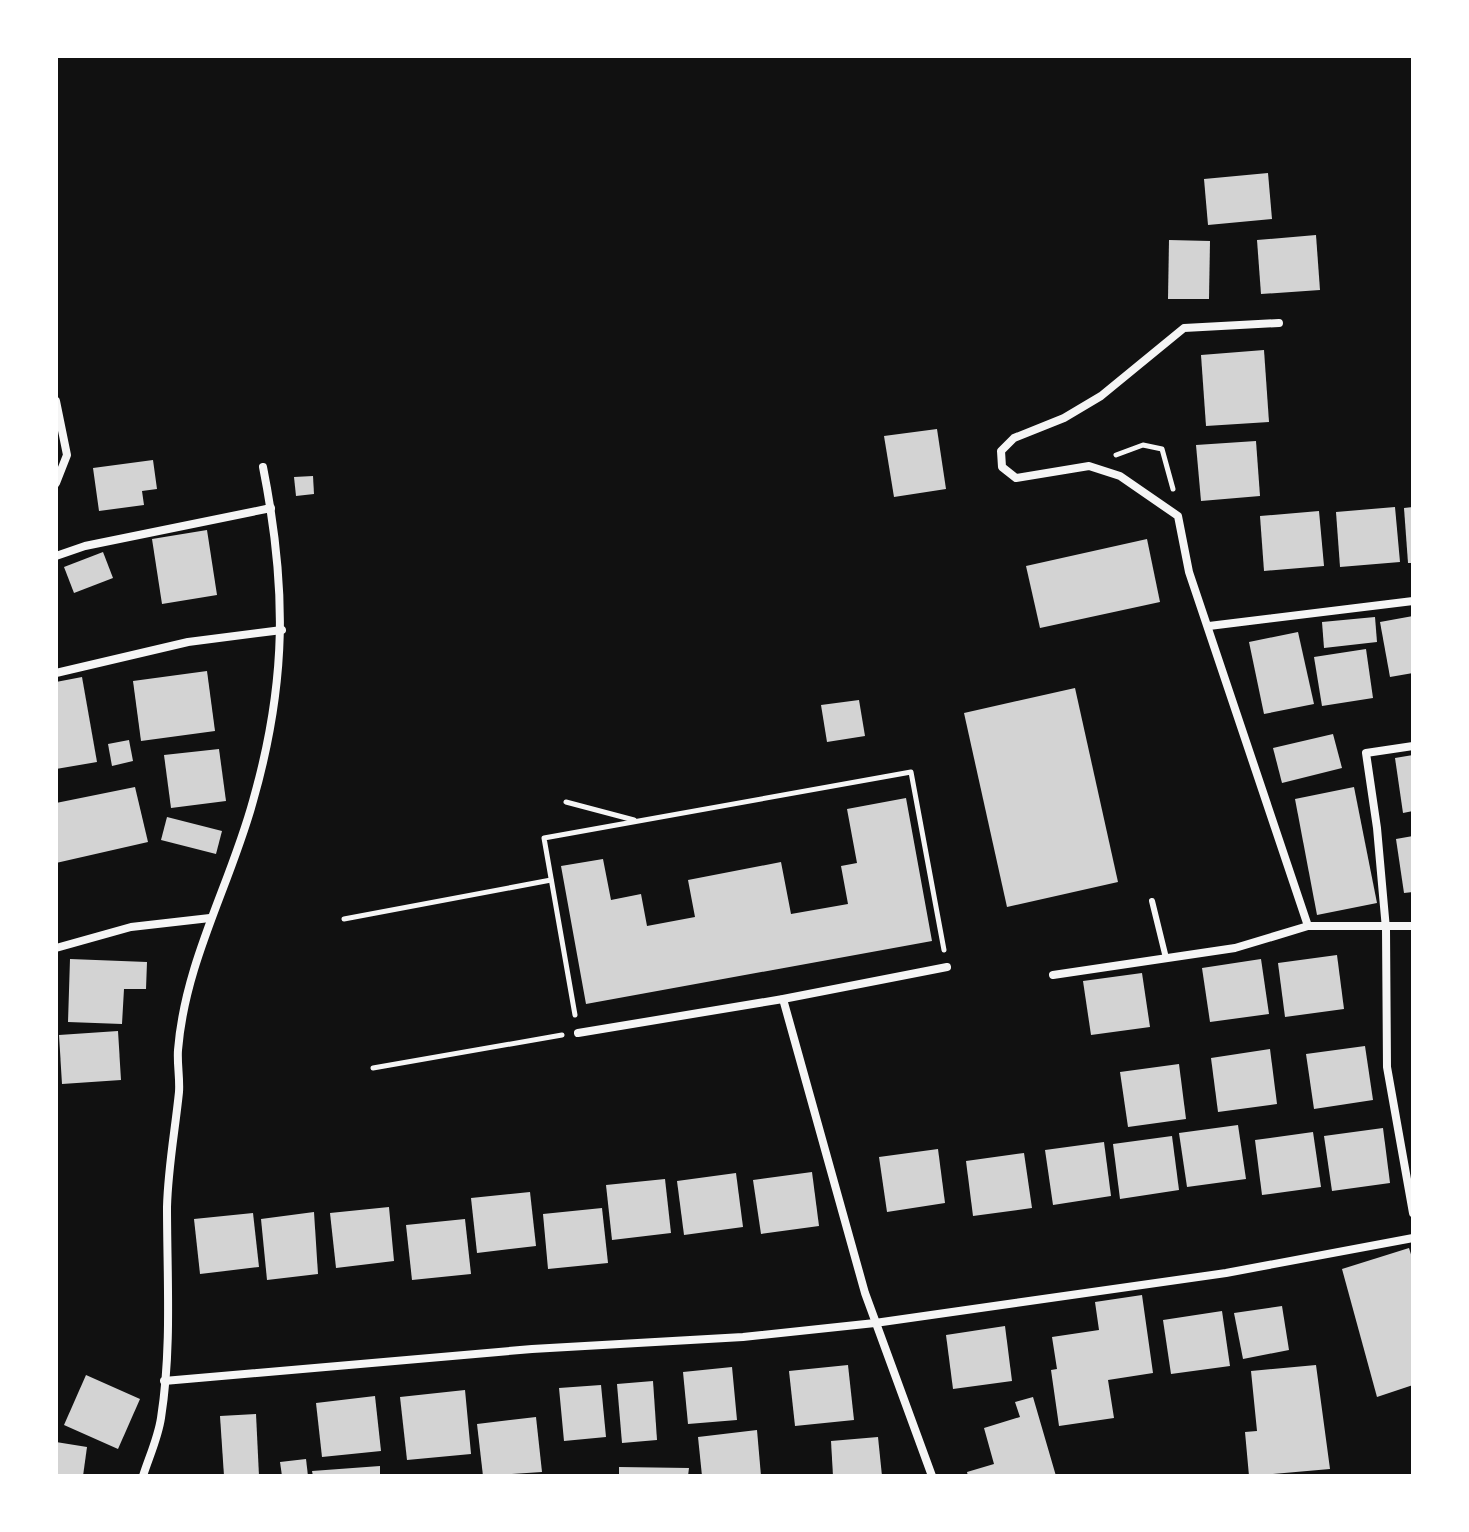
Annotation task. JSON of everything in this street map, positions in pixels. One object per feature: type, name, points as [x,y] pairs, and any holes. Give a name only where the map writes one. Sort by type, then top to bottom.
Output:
[{"type":"street","points":[[1279,323],[1184,328],[1101,396],[1064,418],[1014,438],[1001,451],[1002,467],[1016,478],[1089,466],[1120,476],[1178,516],[1189,572],[1308,926]]},
{"type":"street","points":[[56,401],[67,455],[56,483]]},
{"type":"street","points":[[143,1476],[161,1421],[169,1174],[179,1089],[178,1049],[199,950],[253,803],[277,701],[282,630],[278,541],[263,467]]},
{"type":"street","points":[[56,556],[85,546],[271,508]]},
{"type":"street","points":[[1209,626],[1413,601]]},
{"type":"street","points":[[56,673],[188,642],[282,630]]},
{"type":"street","points":[[1413,746],[1366,753],[1377,828],[1386,929],[1387,1067],[1413,1213]]},
{"type":"street","points":[[56,948],[131,927],[210,918]]},
{"type":"street","points":[[1053,975],[1235,948],[1308,926],[1386,929],[1413,926]]},
{"type":"street","points":[[578,1033],[783,999],[947,967]]},
{"type":"street","points":[[783,999],[875,1323],[932,1476]]},
{"type":"street","points":[[164,1381],[532,1349],[743,1337],[875,1323],[1226,1273],[1413,1238]]},
{"type":"lane","points":[[1152,901],[1166,958]]},
{"type":"path","points":[[1089,466],[1143,445],[1162,449],[1169,467],[1178,516]]},
{"type":"path","points":[[373,1068],[578,1033],[544,838],[911,772],[947,967]]},
{"type":"path","points":[[566,802],[639,821]]},
{"type":"path","points":[[344,919],[551,880]]},
{"type":"building","points":[[1268,173],[1272,219],[1208,225],[1204,179]]},
{"type":"building","points":[[1316,235],[1320,290],[1261,294],[1257,240]]},
{"type":"building","points":[[1169,240],[1210,241],[1209,299],[1168,299]]},
{"type":"building","points":[[1264,350],[1269,422],[1206,426],[1201,355]]},
{"type":"building","points":[[937,429],[946,489],[894,497],[884,436]]},
{"type":"building","points":[[1256,441],[1260,496],[1201,501],[1196,445]]},
{"type":"building","points":[[153,460],[157,489],[142,491],[144,505],[99,511],[93,468]]},
{"type":"building","points":[[313,476],[314,494],[296,496],[294,477]]},
{"type":"building","points":[[1395,507],[1400,562],[1340,567],[1336,512]]},
{"type":"building","points":[[1413,507],[1413,563],[1408,563],[1404,508]]},
{"type":"building","points":[[1319,511],[1324,566],[1264,571],[1260,516]]},
{"type":"building","points":[[207,530],[217,595],[162,604],[152,539]]},
{"type":"building","points":[[1147,539],[1160,602],[1040,628],[1026,566]]},
{"type":"building","points":[[103,552],[113,578],[74,593],[64,567]]},
{"type":"building","points":[[1413,616],[1413,673],[1390,677],[1380,622]]},
{"type":"building","points":[[1375,617],[1377,642],[1324,648],[1322,622]]},
{"type":"building","points":[[1298,632],[1314,704],[1264,714],[1249,642]]},
{"type":"building","points":[[1366,649],[1373,698],[1322,706],[1314,657]]},
{"type":"building","points":[[207,671],[215,731],[141,741],[133,681]]},
{"type":"building","points":[[82,677],[97,762],[56,769],[56,682]]},
{"type":"building","points":[[1075,688],[1118,882],[1007,907],[964,713]]},
{"type":"building","points":[[859,700],[865,736],[827,742],[821,705]]},
{"type":"building","points":[[1333,734],[1342,768],[1282,783],[1273,748]]},
{"type":"building","points":[[129,740],[133,761],[112,766],[108,744]]},
{"type":"building","points":[[219,749],[226,801],[171,808],[164,755]]},
{"type":"building","points":[[1413,755],[1413,811],[1403,813],[1395,758]]},
{"type":"building","points":[[135,787],[148,842],[56,863],[56,803]]},
{"type":"building","points":[[1354,787],[1377,903],[1317,915],[1295,799]]},
{"type":"building","points":[[906,798],[932,941],[586,1004],[561,866],[603,859],[611,900],[641,894],[647,926],[695,917],[688,880],[781,862],[791,914],[848,904],[841,866],[857,863],[847,809]]},
{"type":"building","points":[[167,817],[222,831],[216,854],[161,840]]},
{"type":"building","points":[[1413,836],[1413,892],[1404,893],[1396,839]]},
{"type":"building","points":[[1337,955],[1344,1009],[1285,1017],[1278,963]]},
{"type":"building","points":[[70,959],[147,962],[146,989],[124,989],[122,1024],[68,1022]]},
{"type":"building","points":[[1261,959],[1269,1014],[1210,1022],[1202,968]]},
{"type":"building","points":[[1142,973],[1150,1027],[1091,1035],[1083,981]]},
{"type":"building","points":[[118,1031],[121,1080],[62,1084],[59,1035]]},
{"type":"building","points":[[1365,1046],[1373,1100],[1314,1109],[1306,1054]]},
{"type":"building","points":[[1270,1049],[1277,1104],[1218,1112],[1211,1058]]},
{"type":"building","points":[[1179,1064],[1186,1119],[1128,1127],[1120,1072]]},
{"type":"building","points":[[1238,1125],[1246,1179],[1187,1187],[1179,1133]]},
{"type":"building","points":[[1383,1128],[1390,1183],[1332,1191],[1324,1136]]},
{"type":"building","points":[[1313,1132],[1321,1187],[1262,1195],[1255,1140]]},
{"type":"building","points":[[1172,1136],[1179,1190],[1120,1199],[1113,1144]]},
{"type":"building","points":[[1104,1142],[1111,1196],[1053,1205],[1045,1150]]},
{"type":"building","points":[[938,1149],[945,1203],[887,1212],[879,1157]]},
{"type":"building","points":[[1024,1153],[1032,1208],[973,1216],[966,1161]]},
{"type":"building","points":[[812,1172],[819,1226],[761,1234],[753,1180]]},
{"type":"building","points":[[736,1173],[743,1227],[684,1235],[677,1181]]},
{"type":"building","points":[[665,1179],[671,1233],[612,1240],[606,1185]]},
{"type":"building","points":[[530,1192],[536,1246],[477,1253],[471,1198]]},
{"type":"building","points":[[389,1207],[394,1261],[336,1268],[330,1213]]},
{"type":"building","points":[[602,1208],[608,1263],[548,1269],[543,1214]]},
{"type":"building","points":[[314,1212],[318,1274],[267,1280],[261,1219]]},
{"type":"building","points":[[253,1213],[259,1267],[200,1274],[194,1219]]},
{"type":"building","points":[[465,1219],[471,1274],[412,1280],[406,1225]]},
{"type":"building","points":[[1409,1248],[1413,1261],[1413,1385],[1377,1397],[1342,1269]]},
{"type":"building","points":[[1142,1295],[1153,1373],[1108,1380],[1114,1418],[1059,1426],[1051,1370],[1057,1369],[1052,1337],[1099,1330],[1095,1302]]},
{"type":"building","points":[[1282,1306],[1289,1350],[1243,1359],[1234,1313]]},
{"type":"building","points":[[1222,1311],[1230,1366],[1171,1374],[1163,1320]]},
{"type":"building","points":[[1005,1326],[1012,1381],[953,1389],[946,1335]]},
{"type":"building","points":[[848,1365],[854,1420],[795,1426],[789,1371]]},
{"type":"building","points":[[1316,1365],[1330,1469],[1249,1476],[1245,1432],[1257,1431],[1251,1371]]},
{"type":"building","points":[[732,1367],[737,1420],[688,1424],[683,1372]]},
{"type":"building","points":[[86,1375],[140,1399],[118,1449],[64,1425]]},
{"type":"building","points":[[653,1381],[657,1440],[622,1443],[617,1384]]},
{"type":"building","points":[[601,1385],[606,1437],[564,1441],[559,1388]]},
{"type":"building","points":[[465,1390],[471,1454],[407,1460],[400,1397]]},
{"type":"building","points":[[375,1396],[381,1451],[322,1457],[316,1403]]},
{"type":"building","points":[[1033,1397],[1056,1476],[968,1476],[967,1472],[994,1464],[984,1428],[1020,1417],[1015,1402]]},
{"type":"building","points":[[256,1414],[259,1476],[224,1476],[220,1416]]},
{"type":"building","points":[[536,1417],[542,1472],[483,1476],[477,1424]]},
{"type":"building","points":[[757,1430],[761,1476],[702,1476],[698,1437]]},
{"type":"building","points":[[878,1437],[882,1476],[833,1476],[831,1441]]},
{"type":"building","points":[[56,1442],[87,1447],[83,1476],[56,1476]]},
{"type":"building","points":[[306,1459],[308,1476],[282,1476],[280,1462]]},
{"type":"building","points":[[380,1466],[380,1476],[313,1476],[312,1471]]},
{"type":"building","points":[[619,1467],[689,1468],[688,1476],[619,1476]]}]
